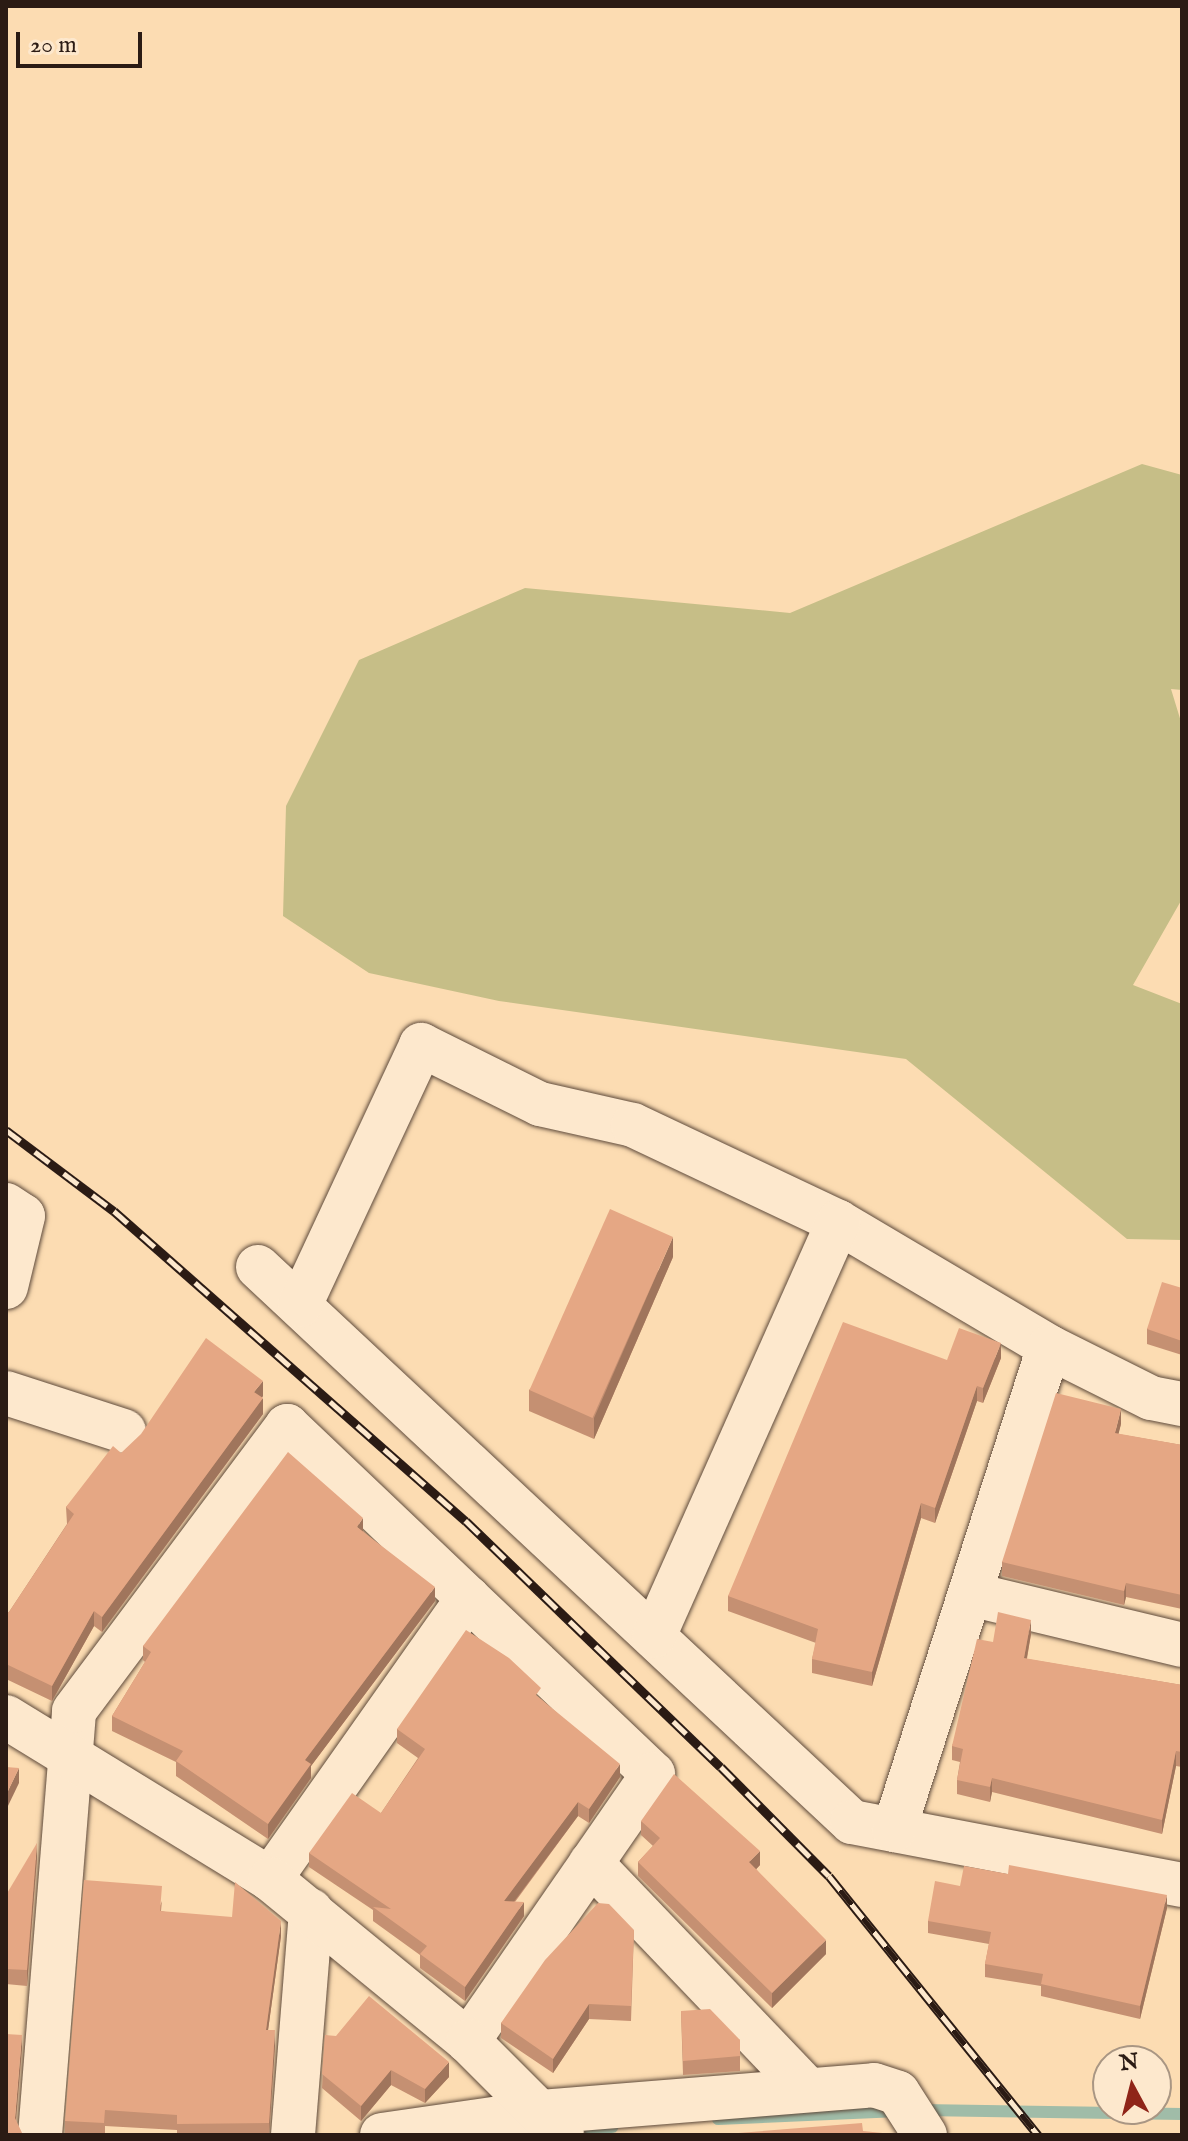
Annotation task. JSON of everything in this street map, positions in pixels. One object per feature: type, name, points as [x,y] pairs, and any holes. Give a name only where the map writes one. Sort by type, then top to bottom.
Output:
[{"type":"street","points":[[300,1305],[421,1045],[540,1104],[633,1125],[838,1222],[1049,1347],[1151,1398],[1182,1404]]},
{"type":"street","points":[[6,1205],[23,1216],[6,1287]]},
{"type":"street","points":[[654,1636],[838,1222]]},
{"type":"street","points":[[258,1267],[852,1822],[1182,1885]]},
{"type":"street","points":[[894,1830],[1049,1347]]},
{"type":"street","points":[[6,1393],[124,1431]]},
{"type":"street","points":[[40,2135],[68,1750],[74,1711],[287,1426],[653,1774],[468,2041]]},
{"type":"street","points":[[970,1594],[1182,1645]]},
{"type":"street","points":[[270,1879],[468,1598]]},
{"type":"street","points":[[6,1717],[68,1750],[270,1879],[468,2041],[552,2124]]},
{"type":"street","points":[[591,1863],[807,2089]]},
{"type":"street","points":[[293,2135],[311,1911]]},
{"type":"street","points":[[382,2135],[552,2124],[807,2089],[874,2085],[915,2119]]},
{"type":"shaded area","points":[[1142,464],[1182,475],[1182,690],[1171,689],[1182,725],[1182,899],[1133,985],[1182,1004],[1182,1240],[1127,1239],[906,1059],[499,1001],[369,973],[283,916],[286,806],[359,660],[525,588],[790,613]]},
{"type":"building","points":[[610,1209],[673,1237],[593,1418],[529,1390]]},
{"type":"building","points":[[1162,1282],[1182,1288],[1182,1341],[1147,1329]]},
{"type":"building","points":[[843,1322],[947,1360],[959,1328],[1001,1343],[983,1388],[977,1386],[935,1508],[921,1503],[872,1672],[812,1659],[818,1629],[728,1596]]},
{"type":"building","points":[[206,1338],[263,1381],[254,1392],[263,1398],[102,1617],[94,1611],[52,1686],[6,1664],[6,1612],[9,1612],[74,1514],[66,1507],[113,1446],[121,1453],[141,1434]]},
{"type":"building","points":[[1056,1393],[1121,1409],[1115,1433],[1182,1445],[1182,1595],[1126,1583],[1124,1591],[1002,1562]]},
{"type":"building","points":[[288,1452],[363,1518],[357,1527],[435,1587],[305,1760],[311,1764],[268,1824],[176,1761],[183,1751],[112,1716],[151,1652],[143,1646]]},
{"type":"building","points":[[998,1612],[1031,1620],[1024,1658],[1182,1685],[1182,1752],[1176,1751],[1162,1820],[992,1778],[990,1787],[957,1780],[963,1749],[952,1746],[977,1639],[993,1642]]},
{"type":"building","points":[[466,1630],[509,1658],[541,1688],[536,1695],[620,1764],[589,1809],[578,1802],[504,1901],[524,1902],[465,1987],[420,1954],[427,1946],[373,1907],[391,1909],[309,1853],[352,1793],[381,1813],[425,1749],[397,1729]]},
{"type":"building","points":[[6,1767],[19,1768],[6,1795]]},
{"type":"building","points":[[674,1774],[760,1851],[749,1862],[826,1940],[772,1993],[638,1862],[660,1838],[641,1821]]},
{"type":"building","points":[[37,1843],[27,1970],[6,1969],[6,1895]]},
{"type":"building","points":[[1009,1865],[1167,1895],[1140,2006],[1041,1984],[1043,1974],[985,1964],[991,1932],[928,1921],[935,1881],[960,1886],[964,1866],[1008,1874]]},
{"type":"building","points":[[84,1880],[162,1886],[160,1911],[232,1917],[235,1882],[281,1921],[266,2030],[275,2030],[269,2123],[177,2124],[177,2115],[105,2110],[104,2123],[65,2121]]},
{"type":"building","points":[[598,1903],[609,1904],[634,1930],[631,2006],[589,2004],[553,2059],[501,2023],[545,1960]]},
{"type":"building","points":[[369,1996],[449,2062],[425,2089],[391,2070],[361,2106],[322,2074],[325,2035],[336,2036]]},
{"type":"building","points":[[710,2009],[740,2040],[740,2056],[683,2061],[681,2011]]},
{"type":"building","points":[[6,2034],[22,2035],[15,2118],[23,2135],[6,2135]]},
{"type":"building","points":[[862,2123],[863,2131],[902,2135],[713,2135]]},
{"type":"waterway","points":[[921,2110],[1182,2114]]},
{"type":"waterway","points":[[718,2119],[899,2111]]},
{"type":"waterway","points":[[571,2134],[612,2127]]},
{"type":"railway","points":[[6,1130],[114,1211],[466,1521],[721,1767],[829,1876],[1038,2135]]}]
